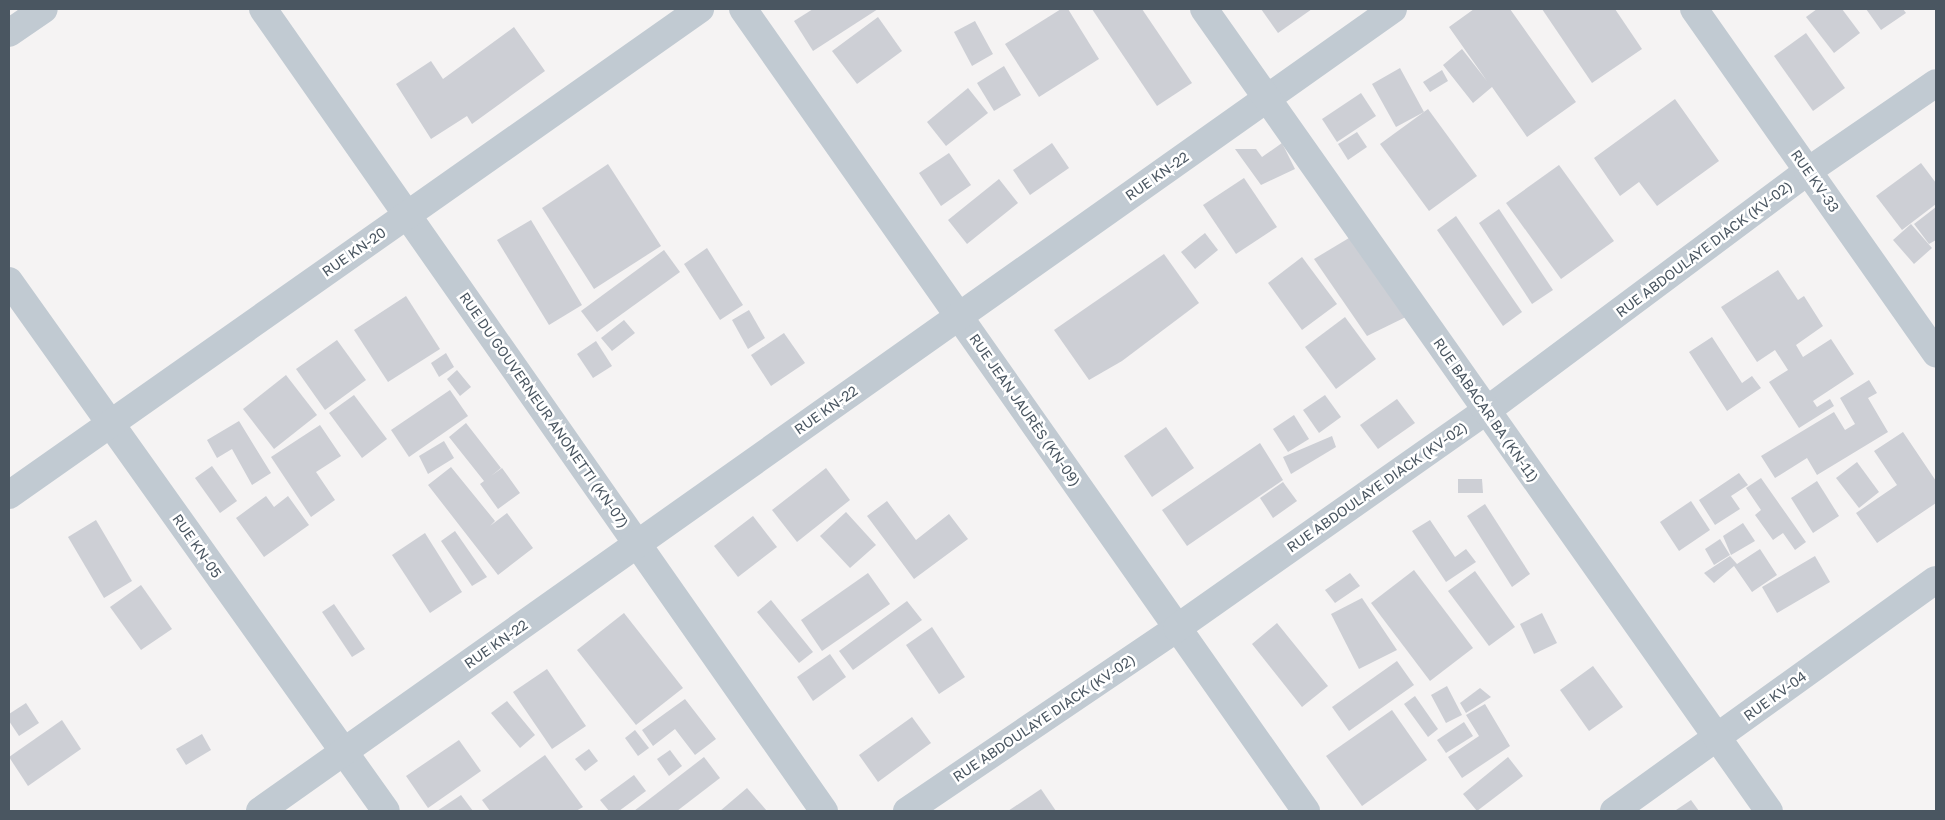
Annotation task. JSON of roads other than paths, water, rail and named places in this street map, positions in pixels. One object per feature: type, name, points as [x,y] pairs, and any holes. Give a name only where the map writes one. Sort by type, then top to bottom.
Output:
[{"type":"street","points":[[9,33],[44,9]]},
{"type":"street","name":"RUE DU GOUVERNEUR ANONETTI (KN-07)","points":[[263,9],[824,811]]},
{"type":"street","name":"RUE KN-20","points":[[9,495],[700,9]]},
{"type":"street","name":"RUE JEAN JAURÈS (KN-09)","points":[[743,9],[1306,811]]},
{"type":"street","name":"RUE BABACAR BA (KN-11)","points":[[1204,9],[1769,811]]},
{"type":"street","name":"RUE KN-22","points":[[260,811],[1392,9]]},
{"type":"street","name":"RUE KV-33","points":[[1694,9],[1936,353]]},
{"type":"street","name":"RUE ABDOULAYE DIACK (KV-02)","points":[[907,811],[1177,628],[1486,411],[1808,171],[1936,83]]},
{"type":"street","name":"RUE KN-05","points":[[9,281],[386,811]]},
{"type":"street","name":"RUE KV-04","points":[[1614,811],[1936,580]]}]
